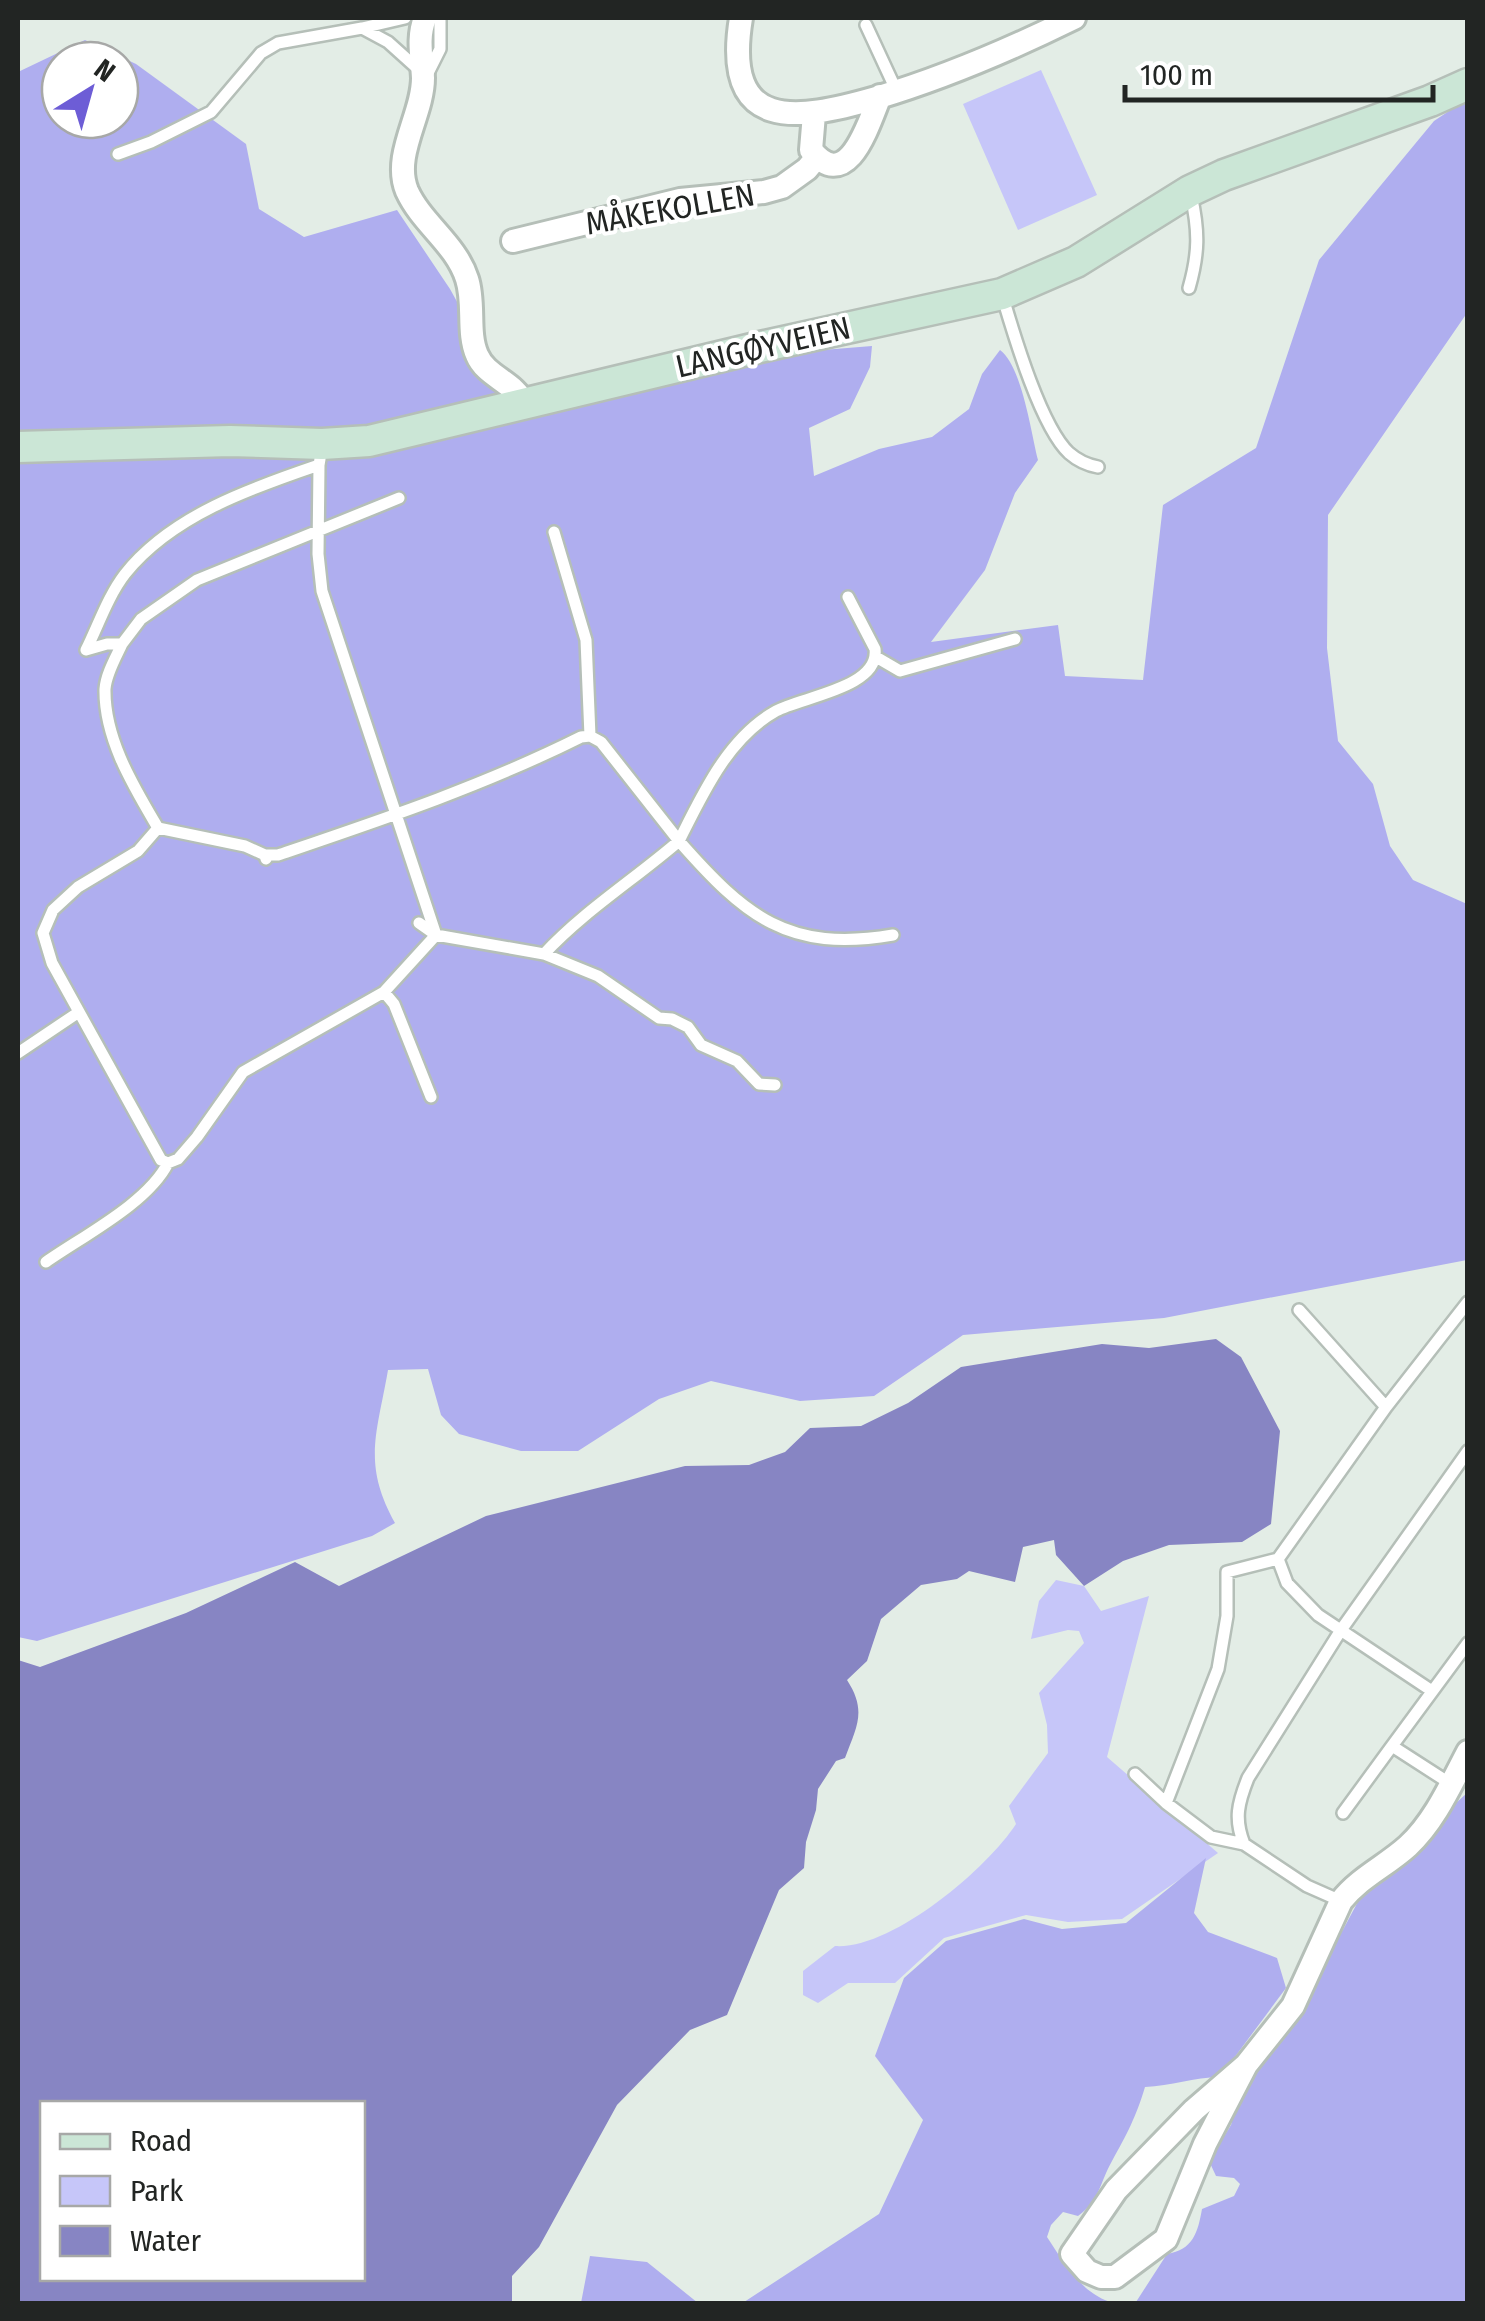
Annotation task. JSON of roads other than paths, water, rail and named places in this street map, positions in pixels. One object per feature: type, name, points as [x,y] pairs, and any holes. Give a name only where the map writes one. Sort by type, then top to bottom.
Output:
[{"type":"main road","name":"LANGØYVEIEN","points":[[18,447],[230,442],[321,455],[1002,294],[1076,262],[1190,191],[1224,175],[1468,84]]},
{"type":"street","points":[[424,18],[420,36],[423,80],[405,155],[404,181],[415,205],[462,265],[472,298],[476,354],[521,396],[524,404]]},
{"type":"street","points":[[742,18],[738,67],[748,91],[771,110],[784,114],[814,114],[889,94],[975,65],[1074,18]]},
{"type":"street","name":"MÅKEKOLLEN","points":[[513,241],[680,200],[764,192],[796,178],[817,157],[836,163],[853,156],[889,94]]},
{"type":"street","points":[[814,114],[810,138],[811,150],[817,157]]},
{"type":"street","points":[[1246,2066],[1194,2110],[1116,2190],[1072,2254],[1087,2271],[1115,2277],[1166,2240],[1205,2144],[1246,2066],[1299,1997],[1341,1901],[1352,1886],[1418,1836],[1468,1752]]},
{"type":"lane","points":[[118,154],[211,112],[268,48],[405,18]]},
{"type":"lane","points":[[362,28],[410,59],[423,80],[440,49],[440,18]]},
{"type":"lane","points":[[866,25],[889,94]]},
{"type":"lane","points":[[1189,288],[1196,264],[1198,229],[1190,191]]},
{"type":"lane","points":[[1002,294],[1016,346],[1055,434],[1072,456],[1098,467]]},
{"type":"lane","points":[[122,644],[86,650],[125,574],[148,550],[201,513],[321,455],[318,530],[322,590],[436,936]]},
{"type":"lane","points":[[399,498],[198,580],[141,619],[122,644],[105,687],[111,725],[134,786],[158,828],[245,846],[266,858],[397,816],[590,736],[601,742],[679,841],[718,883],[774,925],[835,942],[893,935]]},
{"type":"lane","points":[[554,532],[586,640],[590,736]]},
{"type":"lane","points":[[848,597],[868,631],[876,657],[900,670],[1016,638]]},
{"type":"lane","points":[[544,954],[568,928],[679,841],[714,776],[754,724],[782,708],[857,680],[876,657]]},
{"type":"lane","points":[[158,828],[138,851],[63,898],[45,926],[44,940],[52,963],[161,1160],[168,1163]]},
{"type":"lane","points":[[419,923],[436,936],[544,954],[598,976],[659,1018],[688,1027],[702,1045],[737,1061],[759,1084],[775,1086]]},
{"type":"lane","points":[[46,1262],[130,1204],[162,1174],[168,1163],[178,1159],[243,1072],[384,992],[436,936]]},
{"type":"lane","points":[[384,992],[394,1004],[431,1097]]},
{"type":"lane","points":[[18,1053],[80,1012]]},
{"type":"lane","points":[[1166,1803],[1218,1669],[1227,1616],[1226,1572],[1278,1559],[1386,1407],[1468,1302]]},
{"type":"lane","points":[[1299,1310],[1386,1407]]},
{"type":"lane","points":[[1244,1844],[1238,1828],[1237,1804],[1248,1778],[1341,1630],[1468,1451]]},
{"type":"lane","points":[[1278,1559],[1287,1583],[1318,1615],[1432,1691]]},
{"type":"lane","points":[[1343,1814],[1468,1643]]},
{"type":"lane","points":[[1392,1746],[1451,1784]]},
{"type":"lane","points":[[1135,1774],[1211,1837],[1244,1844],[1307,1886],[1341,1901]]},
{"type":"water","points":[[1216,1339],[1241,1357],[1280,1431],[1271,1524],[1242,1542],[1169,1545],[1123,1561],[1084,1586],[1056,1555],[1054,1540],[1023,1547],[1015,1582],[969,1571],[957,1579],[921,1585],[881,1619],[867,1661],[847,1680],[857,1701],[856,1727],[845,1758],[836,1761],[818,1789],[804,1868],[779,1890],[727,2015],[690,2030],[617,2105],[539,2247],[512,2276],[512,2303],[18,2303],[18,1660],[40,1667],[186,1613],[295,1562],[339,1586],[486,1516],[685,1466],[749,1465],[785,1452],[810,1428],[861,1426],[908,1403],[961,1367],[1102,1344],[1149,1348]]}]
